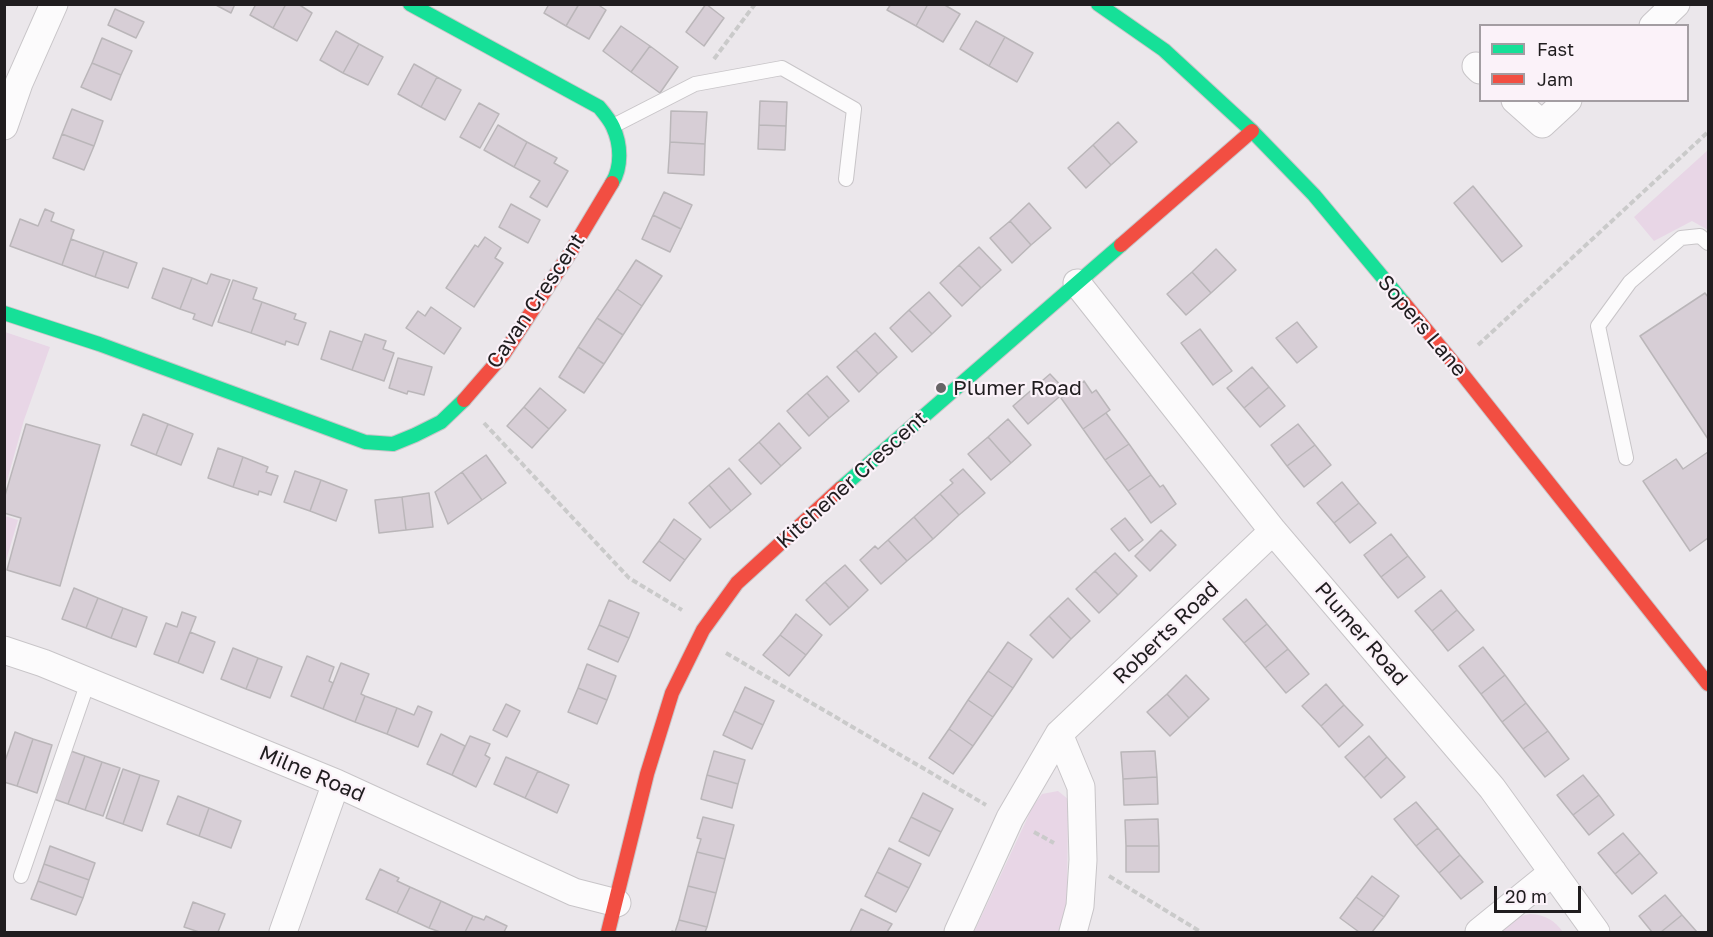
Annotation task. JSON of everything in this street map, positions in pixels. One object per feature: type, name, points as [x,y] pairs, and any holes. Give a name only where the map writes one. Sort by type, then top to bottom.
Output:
[{"type":"street","points":[[4,126],[12,79],[54,4]]},
{"type":"street","name":"Cavan Crescent","points":[[4,314],[99,344],[365,442],[393,444],[441,422],[504,355],[616,177],[620,150],[613,126],[599,107],[410,4]]},
{"type":"street","name":"Sopers Lane","points":[[1098,4],[1164,50],[1252,131],[1314,195],[1456,366],[1708,684]]},
{"type":"street","points":[[1655,24],[1676,4]]},
{"type":"street","points":[[1517,102],[1542,124],[1567,102]]},
{"type":"street","name":"Kitchener Crescent","points":[[608,933],[647,774],[672,693],[703,630],[737,583],[857,474],[1252,131]]},
{"type":"street","name":"Plumer Road","points":[[1077,283],[1273,531],[1492,788],[1596,933]]},
{"type":"street","name":"Roberts Road","points":[[958,933],[1011,818],[1059,734],[1273,531]]},
{"type":"street","name":"Milne Road","points":[[4,650],[43,663],[336,783],[574,892],[617,903]]},
{"type":"street","points":[[1059,734],[1081,787],[1083,860],[1080,906],[1072,933]]},
{"type":"street","points":[[283,933],[336,783]]},
{"type":"street","points":[[1479,933],[1553,872]]},
{"type":"lane","points":[[613,126],[695,84],[782,68],[854,109],[846,179]]},
{"type":"lane","points":[[1626,458],[1598,326],[1630,282],[1681,238],[1700,236],[1708,243]]},
{"type":"lane","points":[[21,876],[88,682]]},
{"type":"path","points":[[695,84],[755,4]]},
{"type":"path","points":[[1456,366],[1708,132]]},
{"type":"path","points":[[464,400],[629,579],[681,609],[720,649],[1083,860],[1200,933]]},
{"type":"shaded area","points":[[1708,150],[1708,230],[1692,221],[1654,241],[1634,217]]},
{"type":"shaded area","points":[[5,332],[50,347],[24,420],[5,488]]},
{"type":"shaded area","points":[[4,516],[18,520],[5,564]]},
{"type":"shaded area","points":[[1058,791],[1068,799],[1067,909],[1059,932],[974,932],[1033,806],[1042,794]]},
{"type":"shaded area","points":[[1530,914],[1549,919],[1563,932],[1496,932],[1517,917]]},
{"type":"building","points":[[214,4],[235,4],[231,13]]},
{"type":"building","points":[[256,4],[286,4],[273,28],[250,15]]},
{"type":"building","points":[[286,4],[298,4],[312,13],[297,41],[273,28]]},
{"type":"building","points":[[549,4],[579,4],[566,26],[544,13]]},
{"type":"building","points":[[579,4],[597,4],[606,10],[589,39],[566,26]]},
{"type":"building","points":[[706,4],[724,18],[704,46],[686,32]]},
{"type":"building","points":[[891,4],[928,4],[916,26],[887,10]]},
{"type":"building","points":[[928,4],[943,4],[960,14],[943,42],[916,26]]},
{"type":"building","points":[[115,9],[144,22],[136,38],[108,25]]},
{"type":"building","points":[[976,21],[1005,37],[989,66],[960,49]]},
{"type":"building","points":[[621,26],[650,46],[631,72],[603,51]]},
{"type":"building","points":[[336,31],[359,44],[343,73],[320,60]]},
{"type":"building","points":[[1005,37],[1033,53],[1017,82],[989,66]]},
{"type":"building","points":[[102,38],[132,51],[121,75],[92,63]]},
{"type":"building","points":[[359,44],[383,57],[368,85],[343,73]]},
{"type":"building","points":[[650,46],[678,67],[660,93],[631,72]]},
{"type":"building","points":[[92,63],[121,75],[111,100],[81,87]]},
{"type":"building","points":[[414,64],[437,77],[421,107],[398,94]]},
{"type":"building","points":[[437,77],[461,90],[445,120],[421,107]]},
{"type":"building","points":[[760,101],[787,102],[786,126],[759,125]]},
{"type":"building","points":[[479,103],[499,114],[480,148],[460,137]]},
{"type":"building","points":[[72,109],[103,121],[94,146],[62,134]]},
{"type":"building","points":[[671,111],[707,112],[705,144],[670,142]]},
{"type":"building","points":[[1118,122],[1137,142],[1111,165],[1093,145]]},
{"type":"building","points":[[498,125],[527,142],[514,167],[484,150]]},
{"type":"building","points":[[759,125],[786,126],[785,150],[758,149]]},
{"type":"building","points":[[62,134],[94,146],[84,170],[53,158]]},
{"type":"building","points":[[527,142],[557,158],[554,163],[568,171],[547,207],[530,197],[540,181],[514,167]]},
{"type":"building","points":[[670,142],[705,144],[704,175],[668,173]]},
{"type":"building","points":[[1093,145],[1111,165],[1086,188],[1068,168]]},
{"type":"building","points":[[1473,186],[1522,246],[1502,262],[1454,203]]},
{"type":"building","points":[[664,192],[692,205],[681,229],[653,215]]},
{"type":"building","points":[[1029,203],[1051,228],[1031,245],[1010,221]]},
{"type":"building","points":[[511,204],[540,220],[528,243],[499,227]]},
{"type":"building","points":[[45,209],[54,213],[51,221],[74,230],[62,265],[10,246],[20,219],[38,226]]},
{"type":"building","points":[[653,215],[681,229],[670,252],[642,239]]},
{"type":"building","points":[[1010,221],[1031,245],[1012,263],[990,238]]},
{"type":"building","points":[[485,237],[501,248],[495,258],[503,263],[474,307],[446,288],[475,245],[478,247]]},
{"type":"building","points":[[71,239],[104,251],[95,277],[62,265]]},
{"type":"building","points":[[979,247],[1001,270],[981,288],[959,265]]},
{"type":"building","points":[[1216,249],[1236,270],[1211,293],[1192,272]]},
{"type":"building","points":[[104,251],[137,263],[128,288],[95,277]]},
{"type":"building","points":[[636,260],[662,276],[642,306],[617,289]]},
{"type":"building","points":[[959,265],[981,288],[962,306],[940,283]]},
{"type":"building","points":[[163,268],[192,278],[180,309],[152,298]]},
{"type":"building","points":[[1192,272],[1211,293],[1186,315],[1167,294]]},
{"type":"building","points":[[211,274],[230,280],[212,326],[193,319],[195,314],[180,309],[192,278],[207,284]]},
{"type":"building","points":[[233,280],[257,288],[253,299],[262,302],[251,333],[218,322]]},
{"type":"building","points":[[617,289],[642,306],[623,335],[597,318]]},
{"type":"building","points":[[929,292],[951,316],[932,334],[909,310]]},
{"type":"building","points":[[1705,293],[1708,297],[1708,439],[1640,336]]},
{"type":"building","points":[[262,302],[296,314],[294,319],[306,323],[298,345],[286,341],[285,345],[251,333]]},
{"type":"building","points":[[431,307],[461,328],[444,354],[406,328],[418,311],[425,316]]},
{"type":"building","points":[[909,310],[932,334],[912,352],[890,328]]},
{"type":"building","points":[[597,318],[623,335],[604,364],[578,347]]},
{"type":"building","points":[[1297,322],[1317,347],[1297,363],[1276,338]]},
{"type":"building","points":[[1200,329],[1232,371],[1213,385],[1181,343]]},
{"type":"building","points":[[330,331],[362,342],[352,370],[321,359]]},
{"type":"building","points":[[875,333],[897,357],[878,374],[856,350]]},
{"type":"building","points":[[365,334],[386,341],[383,349],[394,353],[384,381],[352,370]]},
{"type":"building","points":[[578,347],[604,364],[584,393],[559,377]]},
{"type":"building","points":[[856,350],[878,374],[859,392],[837,367]]},
{"type":"building","points":[[398,358],[432,367],[424,395],[408,391],[407,394],[389,388]]},
{"type":"building","points":[[1252,367],[1269,387],[1244,408],[1227,388]]},
{"type":"building","points":[[1050,374],[1066,391],[1028,424],[1013,406]]},
{"type":"building","points":[[827,376],[849,401],[829,418],[807,393]]},
{"type":"building","points":[[1084,381],[1092,393],[1096,390],[1110,410],[1083,429],[1061,398]]},
{"type":"building","points":[[1269,387],[1285,406],[1260,427],[1244,408]]},
{"type":"building","points":[[540,388],[566,410],[549,429],[524,407]]},
{"type":"building","points":[[807,393],[829,418],[809,436],[787,411]]},
{"type":"building","points":[[524,407],[549,429],[532,448],[507,426]]},
{"type":"building","points":[[1106,413],[1129,444],[1105,460],[1083,429]]},
{"type":"building","points":[[143,414],[168,424],[156,455],[131,445]]},
{"type":"building","points":[[1008,419],[1031,445],[1011,463],[988,437]]},
{"type":"building","points":[[779,423],[801,448],[781,466],[759,442]]},
{"type":"building","points":[[26,424],[100,445],[60,586],[7,570],[21,518],[4,513],[4,499]]},
{"type":"building","points":[[168,424],[193,434],[181,465],[156,455]]},
{"type":"building","points":[[1298,424],[1315,445],[1287,466],[1271,445]]},
{"type":"building","points":[[988,437],[1011,463],[991,480],[968,454]]},
{"type":"building","points":[[759,442],[781,466],[761,484],[739,460]]},
{"type":"building","points":[[1129,444],[1151,475],[1128,491],[1105,460]]},
{"type":"building","points":[[1315,445],[1331,465],[1304,487],[1287,466]]},
{"type":"building","points":[[218,448],[243,457],[233,487],[208,478]]},
{"type":"building","points":[[1708,452],[1708,538],[1690,551],[1643,481],[1676,459],[1683,469]]},
{"type":"building","points":[[486,455],[506,483],[482,500],[462,472]]},
{"type":"building","points":[[243,457],[268,467],[266,472],[278,476],[271,495],[259,491],[258,495],[233,487]]},
{"type":"building","points":[[729,468],[751,494],[731,511],[709,485]]},
{"type":"building","points":[[963,469],[985,493],[959,515],[940,494],[953,483],[950,480]]},
{"type":"building","points":[[295,471],[321,480],[310,511],[284,502]]},
{"type":"building","points":[[462,472],[482,500],[448,524],[435,492]]},
{"type":"building","points":[[1151,475],[1160,487],[1163,485],[1176,504],[1151,523],[1128,491]]},
{"type":"building","points":[[321,480],[347,490],[336,521],[310,511]]},
{"type":"building","points":[[1342,482],[1359,503],[1334,523],[1317,503]]},
{"type":"building","points":[[709,485],[731,511],[710,528],[689,503]]},
{"type":"building","points":[[429,493],[433,527],[406,530],[402,497]]},
{"type":"building","points":[[940,494],[959,515],[933,539],[914,517]]},
{"type":"building","points":[[402,497],[406,530],[379,533],[375,500]]},
{"type":"building","points":[[1359,503],[1376,523],[1350,543],[1334,523]]},
{"type":"building","points":[[914,517],[933,539],[907,561],[888,540]]},
{"type":"building","points":[[1125,518],[1143,540],[1129,551],[1111,529]]},
{"type":"building","points":[[674,519],[701,539],[685,560],[659,541]]},
{"type":"building","points":[[1161,530],[1176,545],[1150,571],[1135,556]]},
{"type":"building","points":[[1391,534],[1408,556],[1381,577],[1364,555]]},
{"type":"building","points":[[888,540],[907,561],[881,584],[860,560],[875,546],[878,549]]},
{"type":"building","points":[[659,541],[685,560],[670,581],[643,562]]},
{"type":"building","points":[[1115,553],[1137,576],[1118,595],[1095,571]]},
{"type":"building","points":[[1408,556],[1425,577],[1398,598],[1381,577]]},
{"type":"building","points":[[845,565],[868,590],[849,608],[825,582]]},
{"type":"building","points":[[1095,571],[1118,595],[1099,613],[1076,589]]},
{"type":"building","points":[[825,582],[849,608],[830,625],[806,600]]},
{"type":"building","points":[[74,588],[98,598],[86,628],[62,619]]},
{"type":"building","points":[[1441,590],[1457,610],[1432,631],[1415,611]]},
{"type":"building","points":[[98,598],[123,608],[111,638],[86,628]]},
{"type":"building","points":[[1068,598],[1090,621],[1071,639],[1049,616]]},
{"type":"building","points":[[1246,599],[1267,624],[1244,643],[1223,619]]},
{"type":"building","points":[[609,600],[639,613],[629,638],[599,625]]},
{"type":"building","points":[[123,608],[147,617],[136,647],[111,638]]},
{"type":"building","points":[[1457,610],[1474,630],[1448,651],[1432,631]]},
{"type":"building","points":[[182,612],[196,617],[178,663],[154,654],[166,623],[177,627]]},
{"type":"building","points":[[796,614],[822,635],[806,655],[780,635]]},
{"type":"building","points":[[1049,616],[1071,639],[1053,658],[1030,635]]},
{"type":"building","points":[[1267,624],[1288,649],[1265,668],[1244,643]]},
{"type":"building","points":[[599,625],[629,638],[618,662],[588,649]]},
{"type":"building","points":[[190,632],[215,642],[203,673],[178,663]]},
{"type":"building","points":[[780,635],[806,655],[789,676],[763,655]]},
{"type":"building","points":[[1008,642],[1032,659],[1013,688],[988,671]]},
{"type":"building","points":[[1483,647],[1505,675],[1481,694],[1459,666]]},
{"type":"building","points":[[233,648],[258,658],[246,689],[221,679]]},
{"type":"building","points":[[1288,649],[1309,674],[1286,693],[1265,668]]},
{"type":"building","points":[[307,656],[334,667],[329,681],[333,683],[323,709],[291,696]]},
{"type":"building","points":[[258,658],[282,667],[270,698],[246,689]]},
{"type":"building","points":[[341,663],[369,674],[361,694],[365,696],[355,722],[323,709]]},
{"type":"building","points":[[587,664],[616,676],[607,700],[578,688]]},
{"type":"building","points":[[988,671],[1013,688],[993,717],[968,700]]},
{"type":"building","points":[[1186,675],[1209,699],[1189,718],[1167,694]]},
{"type":"building","points":[[1505,675],[1526,703],[1502,722],[1481,694]]},
{"type":"building","points":[[1326,684],[1344,705],[1321,726],[1302,706]]},
{"type":"building","points":[[745,687],[774,701],[763,725],[734,711]]},
{"type":"building","points":[[578,688],[607,700],[597,724],[568,712]]},
{"type":"building","points":[[1167,694],[1189,718],[1170,736],[1147,712]]},
{"type":"building","points":[[365,696],[397,708],[387,734],[355,722]]},
{"type":"building","points":[[968,700],[993,717],[973,746],[949,729]]},
{"type":"building","points":[[1526,703],[1548,731],[1523,749],[1502,722]]},
{"type":"building","points":[[506,704],[520,711],[507,737],[493,730]]},
{"type":"building","points":[[1344,705],[1363,725],[1339,747],[1321,726]]},
{"type":"building","points":[[418,706],[432,712],[418,747],[387,734],[397,708],[414,715]]},
{"type":"building","points":[[734,711],[763,725],[752,749],[723,735]]},
{"type":"building","points":[[949,729],[973,746],[953,774],[929,758]]},
{"type":"building","points":[[1548,731],[1569,759],[1545,777],[1523,749]]},
{"type":"building","points":[[15,732],[33,739],[17,786],[4,782],[4,764]]},
{"type":"building","points":[[441,734],[465,746],[452,775],[427,764]]},
{"type":"building","points":[[470,736],[490,744],[485,755],[490,758],[476,787],[452,775]]},
{"type":"building","points":[[1369,736],[1387,757],[1364,778],[1345,757]]},
{"type":"building","points":[[33,739],[52,745],[37,793],[17,786]]},
{"type":"building","points":[[68,750],[85,756],[68,804],[51,798]]},
{"type":"building","points":[[714,751],[745,760],[738,784],[707,775]]},
{"type":"building","points":[[1155,751],[1157,777],[1123,779],[1121,752]]},
{"type":"building","points":[[85,756],[102,762],[85,810],[68,804]]},
{"type":"building","points":[[506,757],[538,771],[525,798],[494,784]]},
{"type":"building","points":[[1387,757],[1405,777],[1381,798],[1364,778]]},
{"type":"building","points":[[102,762],[120,768],[103,816],[85,810]]},
{"type":"building","points":[[123,769],[140,775],[123,824],[106,818]]},
{"type":"building","points":[[538,771],[569,785],[557,813],[525,798]]},
{"type":"building","points":[[140,775],[159,781],[142,831],[123,824]]},
{"type":"building","points":[[707,775],[738,784],[732,808],[701,799]]},
{"type":"building","points":[[1583,775],[1599,795],[1573,815],[1557,795]]},
{"type":"building","points":[[1157,777],[1158,804],[1124,805],[1123,779]]},
{"type":"building","points":[[923,793],[953,809],[941,832],[911,817]]},
{"type":"building","points":[[1599,795],[1614,815],[1589,835],[1573,815]]},
{"type":"building","points":[[178,796],[209,808],[199,836],[167,824]]},
{"type":"building","points":[[1416,802],[1438,828],[1416,846],[1394,819]]},
{"type":"building","points":[[209,808],[241,821],[231,848],[199,836]]},
{"type":"building","points":[[703,817],[734,825],[725,859],[697,852],[701,839],[697,838]]},
{"type":"building","points":[[911,817],[941,832],[929,856],[899,841]]},
{"type":"building","points":[[1158,819],[1159,846],[1126,846],[1125,820]]},
{"type":"building","points":[[1438,828],[1460,855],[1439,873],[1416,846]]},
{"type":"building","points":[[1623,833],[1640,853],[1615,874],[1598,853]]},
{"type":"building","points":[[50,846],[95,863],[89,880],[44,864]]},
{"type":"building","points":[[1126,846],[1159,846],[1159,872],[1126,872]]},
{"type":"building","points":[[889,848],[921,864],[909,888],[877,872]]},
{"type":"building","points":[[697,852],[725,859],[716,893],[688,886]]},
{"type":"building","points":[[1640,853],[1657,873],[1632,894],[1615,874]]},
{"type":"building","points":[[1460,855],[1483,882],[1461,899],[1439,873]]},
{"type":"building","points":[[44,864],[89,880],[83,898],[38,881]]},
{"type":"building","points":[[380,869],[399,878],[397,881],[410,887],[397,913],[366,899]]},
{"type":"building","points":[[877,872],[909,888],[896,912],[865,896]]},
{"type":"building","points":[[1372,876],[1399,896],[1384,917],[1356,897]]},
{"type":"building","points":[[38,881],[83,898],[76,915],[31,899]]},
{"type":"building","points":[[688,886],[716,893],[707,927],[679,920]]},
{"type":"building","points":[[410,887],[441,901],[429,928],[397,913]]},
{"type":"building","points":[[1665,895],[1682,915],[1661,932],[1652,932],[1639,916]]},
{"type":"building","points":[[1356,897],[1384,917],[1372,932],[1359,932],[1340,918]]},
{"type":"building","points":[[441,901],[473,916],[465,932],[440,932],[429,928]]},
{"type":"building","points":[[193,902],[225,914],[218,932],[199,932],[184,927]]},
{"type":"building","points":[[861,909],[892,924],[887,932],[850,932]]},
{"type":"building","points":[[1682,915],[1697,932],[1661,932]]},
{"type":"building","points":[[473,916],[484,920],[486,916],[507,926],[504,932],[465,932]]},
{"type":"building","points":[[679,920],[707,927],[705,932],[675,932]]},
{"type":"traffic: fast","points":[[410,4],[599,107],[612,124],[618,141],[619,163],[612,183]]},
{"type":"traffic: fast","points":[[1098,4],[1164,50],[1252,131],[1314,195],[1404,303]]},
{"type":"traffic: fast","points":[[841,488],[1121,245]]},
{"type":"traffic: fast","points":[[4,313],[99,344],[365,442],[393,444],[415,435],[441,422],[464,400]]},
{"type":"traffic: jam","points":[[1121,245],[1252,131]]},
{"type":"traffic: jam","points":[[464,400],[503,355],[570,253],[612,183]]},
{"type":"traffic: jam","points":[[1404,303],[1708,684]]},
{"type":"traffic: jam","points":[[608,932],[647,774],[672,693],[703,630],[737,583],[841,488]]},
{"type":"place","name":"Plumer Road","points":[[941,388]]}]
